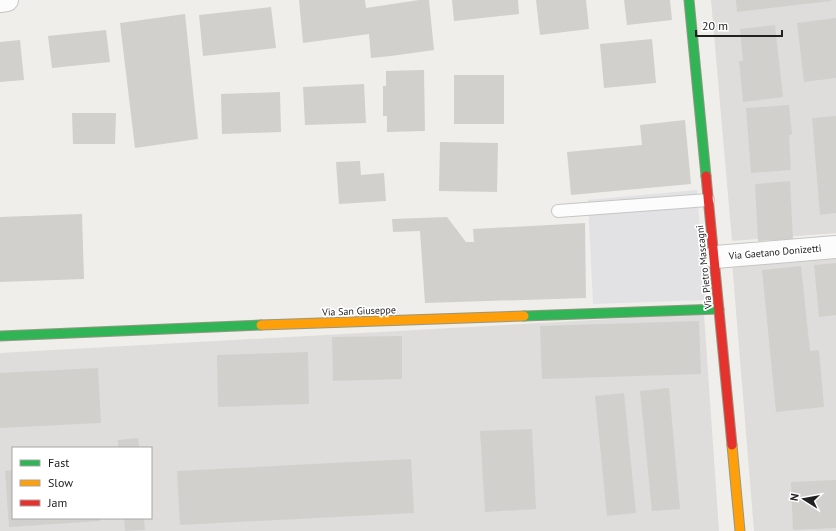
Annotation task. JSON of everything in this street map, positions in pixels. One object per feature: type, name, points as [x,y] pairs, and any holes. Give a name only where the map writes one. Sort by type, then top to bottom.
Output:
[{"type":"street","points":[[0,1],[8,0]]},
{"type":"street","name":"Via Pietro Mascagni","points":[[689,0],[708,200],[715,257],[740,531]]},
{"type":"street","name":"Via Gaetano Donizetti","points":[[715,257],[836,247]]},
{"type":"street","name":"Via San Giuseppe","points":[[0,336],[719,309]]},
{"type":"lane","points":[[558,210],[708,200]]},
{"type":"shaded area","points":[[711,0],[836,0],[836,233],[732,241]]},
{"type":"shaded area","points":[[697,190],[705,300],[593,304],[588,200]]},
{"type":"shaded area","points":[[836,253],[836,531],[754,531],[732,262]]},
{"type":"shaded area","points":[[704,314],[719,531],[0,531],[0,353]]},
{"type":"building","points":[[299,0],[365,0],[366,8],[419,0],[429,0],[434,50],[371,58],[369,34],[303,43]]},
{"type":"building","points":[[452,0],[518,0],[519,14],[454,21]]},
{"type":"building","points":[[536,0],[586,0],[589,29],[540,35]]},
{"type":"building","points":[[624,0],[670,0],[672,20],[627,25]]},
{"type":"building","points":[[736,0],[831,0],[831,1],[737,12]]},
{"type":"building","points":[[271,7],[276,48],[203,56],[199,15]]},
{"type":"building","points":[[185,14],[198,139],[135,148],[120,23]]},
{"type":"building","points":[[836,18],[836,78],[804,82],[797,23]]},
{"type":"building","points":[[775,25],[783,97],[743,102],[739,61],[743,61],[740,29]]},
{"type":"building","points":[[106,30],[110,62],[52,68],[48,36]]},
{"type":"building","points":[[652,39],[656,83],[604,88],[600,44]]},
{"type":"building","points":[[20,40],[24,80],[0,82],[0,42]]},
{"type":"building","points":[[424,70],[425,131],[387,132],[387,116],[383,116],[383,86],[386,86],[386,71]]},
{"type":"building","points":[[454,75],[504,75],[504,124],[454,124]]},
{"type":"building","points":[[364,84],[366,123],[305,125],[303,87]]},
{"type":"building","points":[[280,92],[281,132],[222,134],[221,94]]},
{"type":"building","points":[[789,105],[792,134],[789,135],[791,170],[751,173],[746,108]]},
{"type":"building","points":[[72,113],[116,113],[115,144],[73,144]]},
{"type":"building","points":[[836,116],[836,213],[820,215],[812,118]]},
{"type":"building","points":[[685,120],[691,184],[571,195],[567,152],[642,145],[640,125]]},
{"type":"building","points":[[440,142],[498,143],[497,192],[439,191]]},
{"type":"building","points":[[360,161],[361,175],[384,173],[386,201],[339,204],[336,162]]},
{"type":"building","points":[[790,181],[793,239],[758,241],[755,184]]},
{"type":"building","points":[[82,214],[84,279],[0,282],[0,217]]},
{"type":"building","points":[[447,217],[466,242],[474,242],[473,229],[585,223],[586,298],[425,303],[420,231],[393,232],[392,219]]},
{"type":"building","points":[[836,263],[836,315],[819,317],[814,265]]},
{"type":"building","points":[[801,266],[810,351],[819,350],[824,407],[776,412],[762,270]]},
{"type":"building","points":[[699,321],[701,374],[542,379],[540,326]]},
{"type":"building","points":[[402,336],[402,379],[333,381],[332,337]]},
{"type":"building","points":[[308,352],[309,404],[218,407],[217,355]]},
{"type":"building","points":[[98,368],[101,423],[0,428],[0,373]]},
{"type":"building","points":[[669,388],[680,509],[652,511],[640,391]]},
{"type":"building","points":[[624,393],[636,513],[607,516],[595,396]]},
{"type":"building","points":[[532,429],[536,509],[485,512],[480,431]]},
{"type":"building","points":[[138,438],[139,447],[118,447],[118,440]]},
{"type":"building","points":[[411,459],[414,513],[180,525],[177,471]]},
{"type":"building","points":[[12,470],[12,519],[99,519],[100,521],[9,527],[5,471]]},
{"type":"building","points":[[836,480],[836,528],[793,530],[791,482]]},
{"type":"building","points":[[124,519],[144,519],[145,530],[125,531]]},
{"type":"traffic: fast","points":[[689,0],[706,176]]},
{"type":"traffic: fast","points":[[524,316],[719,309]]},
{"type":"traffic: fast","points":[[0,336],[261,325]]},
{"type":"traffic: slow","points":[[261,325],[524,316]]},
{"type":"traffic: slow","points":[[732,445],[740,531]]},
{"type":"traffic: jam","points":[[706,176],[732,445]]}]
